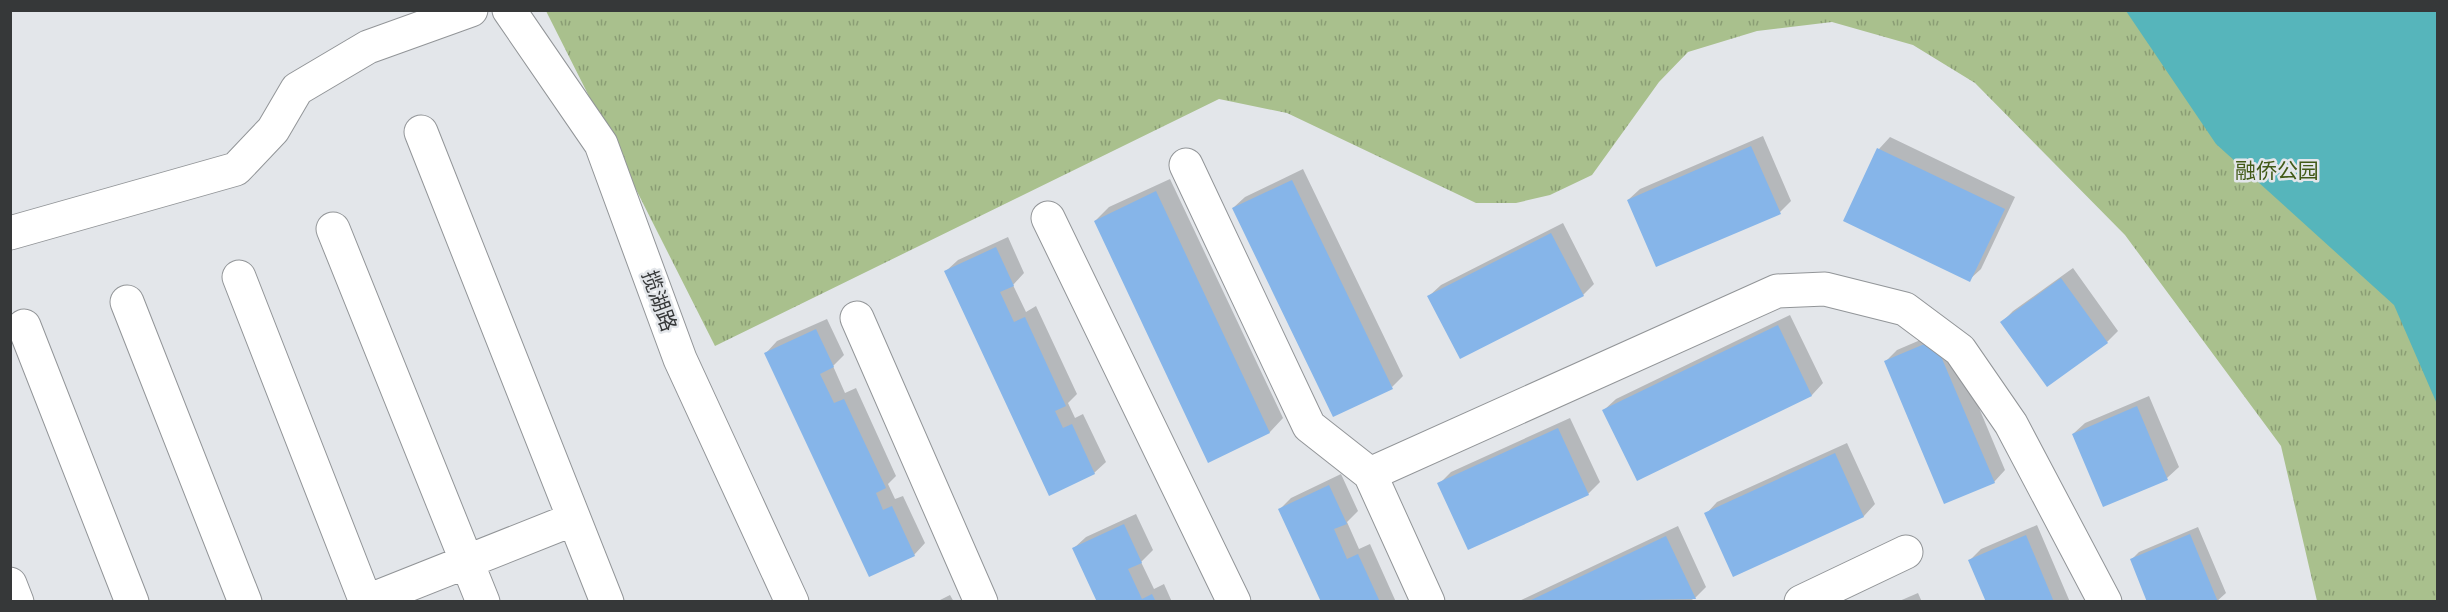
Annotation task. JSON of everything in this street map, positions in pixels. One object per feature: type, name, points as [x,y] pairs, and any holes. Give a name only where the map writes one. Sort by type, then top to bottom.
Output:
[{"type":"street","points":[[10,233],[236,169],[273,130],[297,90],[368,47],[471,10]]},
{"type":"street","name":"揽湖路","points":[[509,10],[601,144],[680,359],[792,602]]},
{"type":"street","points":[[421,132],[607,602]]},
{"type":"street","points":[[1186,165],[1309,426],[1370,474],[1428,602]]},
{"type":"street","points":[[1048,219],[1234,602]]},
{"type":"street","points":[[333,229],[483,602]]},
{"type":"street","points":[[238,277],[366,601],[574,519]]},
{"type":"street","points":[[1370,474],[1778,291],[1825,289],[1905,309],[1960,350],[2011,424],[2105,602]]},
{"type":"street","points":[[127,302],[245,602]]},
{"type":"street","points":[[857,318],[981,602]]},
{"type":"street","points":[[24,326],[132,602]]},
{"type":"street","points":[[1801,602],[1906,552]]},
{"type":"street","points":[[10,584],[18,602]]},
{"type":"green space","name":"融侨公园","points":[[546,11],[2437,11],[2437,601],[2317,601],[2281,446],[2125,235],[1975,83],[1913,45],[1832,22],[1757,31],[1688,52],[1659,82],[1592,175],[1550,195],[1516,203],[1476,203],[1287,113],[1219,99],[715,346]]},
{"type":"water","points":[[2126,11],[2437,11],[2437,404],[2394,305],[2216,144]]},
{"type":"building","points":[[1751,146],[1781,214],[1656,267],[1627,200]]},
{"type":"building","points":[[1877,148],[2005,209],[1970,282],[1843,221]]},
{"type":"building","points":[[1292,180],[1393,389],[1333,417],[1232,208]]},
{"type":"building","points":[[1156,191],[1270,433],[1208,463],[1094,221]]},
{"type":"building","points":[[1551,233],[1584,296],[1460,359],[1427,296]]},
{"type":"building","points":[[996,247],[1014,286],[1000,292],[1014,322],[1025,317],[1066,406],[1055,411],[1063,428],[1072,424],[1095,474],[1049,496],[944,271]]},
{"type":"building","points":[[2061,278],[2108,343],[2047,387],[2000,322]]},
{"type":"building","points":[[1778,325],[1812,396],[1637,481],[1602,410]]},
{"type":"building","points":[[816,329],[834,367],[820,374],[834,403],[844,399],[886,488],[876,493],[883,510],[892,506],[915,556],[869,577],[764,353]]},
{"type":"building","points":[[1934,340],[1995,483],[1944,504],[1884,361]]},
{"type":"building","points":[[2137,406],[2168,480],[2103,507],[2072,434]]},
{"type":"building","points":[[1558,428],[1589,495],[1468,550],[1437,483]]},
{"type":"building","points":[[1835,453],[1864,517],[1733,577],[1704,513]]},
{"type":"building","points":[[1329,485],[1347,524],[1334,529],[1347,559],[1358,554],[1380,602],[1321,602],[1278,509]]},
{"type":"building","points":[[1124,524],[1142,563],[1128,569],[1142,599],[1152,594],[1156,602],[1097,602],[1072,548]]},
{"type":"building","points":[[2190,534],[2218,602],[2147,602],[2130,559]]},
{"type":"building","points":[[2026,535],[2054,602],[1986,602],[1968,560]]},
{"type":"building","points":[[1666,536],[1696,599],[1527,602]]}]
